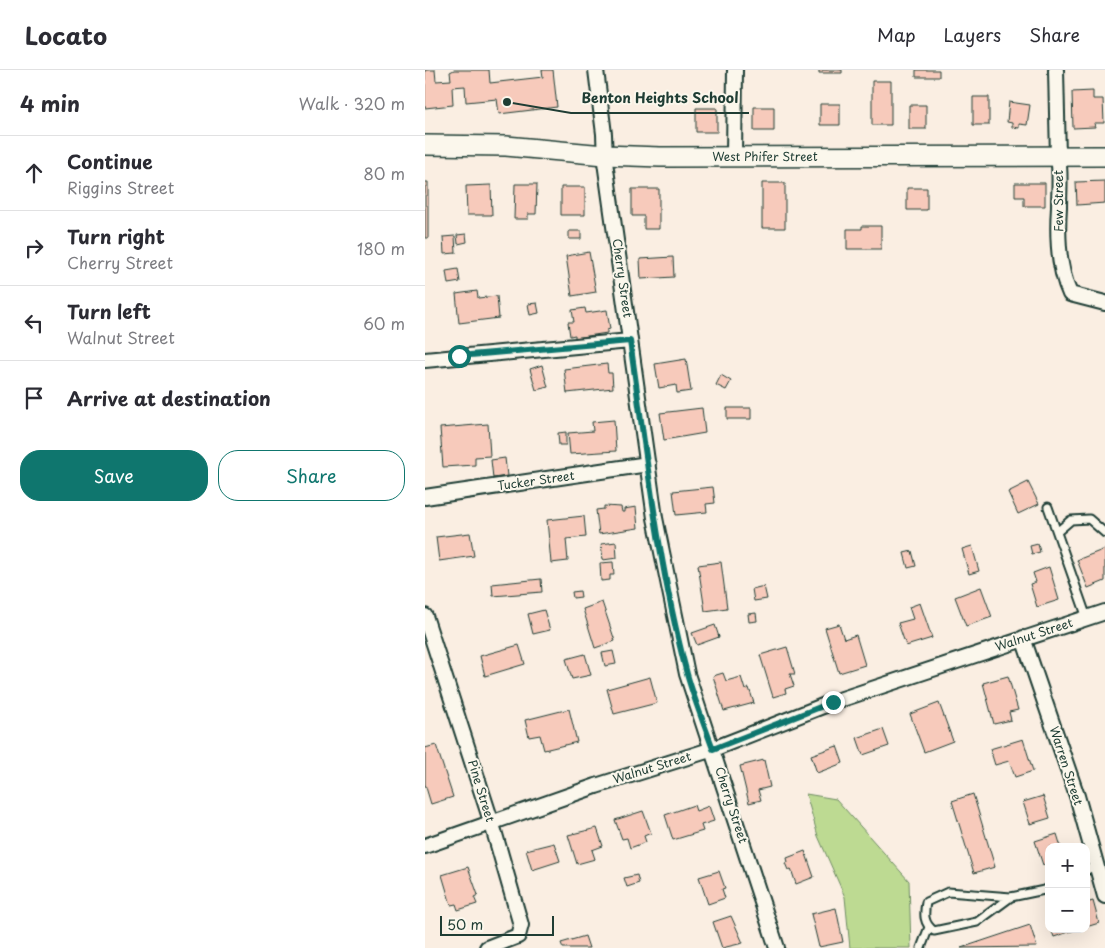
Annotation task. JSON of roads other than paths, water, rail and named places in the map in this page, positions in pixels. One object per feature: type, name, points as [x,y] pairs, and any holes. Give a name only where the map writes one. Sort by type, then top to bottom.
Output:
[{"type":"street","name":"Cherry Street","points":[[596,70],[605,155],[655,518],[687,674],[777,948]]},
{"type":"street","points":[[735,70],[735,156]]},
{"type":"street","name":"Few Street","points":[[1057,70],[1058,156],[1060,167],[1058,215],[1062,275],[1070,294],[1105,304]]},
{"type":"street","name":"West Phifer Street","points":[[425,146],[506,146],[605,155],[1105,156]]},
{"type":"street","points":[[425,360],[630,341]]},
{"type":"street","name":"Tucker Street","points":[[425,497],[647,464]]},
{"type":"street","name":"Walnut Street","points":[[425,846],[596,786],[713,749],[833,702],[1105,612]]},
{"type":"street","name":"Pine Street","points":[[425,616],[492,824],[521,930],[518,936],[487,948]]},
{"type":"street","name":"Warren Street","points":[[1023,638],[1077,796],[1091,867],[1105,896]]},
{"type":"lane","points":[[1048,507],[1087,618]]},
{"type":"lane","points":[[1057,532],[1071,520],[1089,520],[1105,533]]},
{"type":"lane","points":[[1011,897],[977,922],[934,931],[929,927],[924,915],[926,902],[949,892],[1011,897],[1045,890]]},
{"type":"lane","points":[[921,948],[929,927]]},
{"type":"place","name":"Benton Heights School","points":[[507,102]]}]
